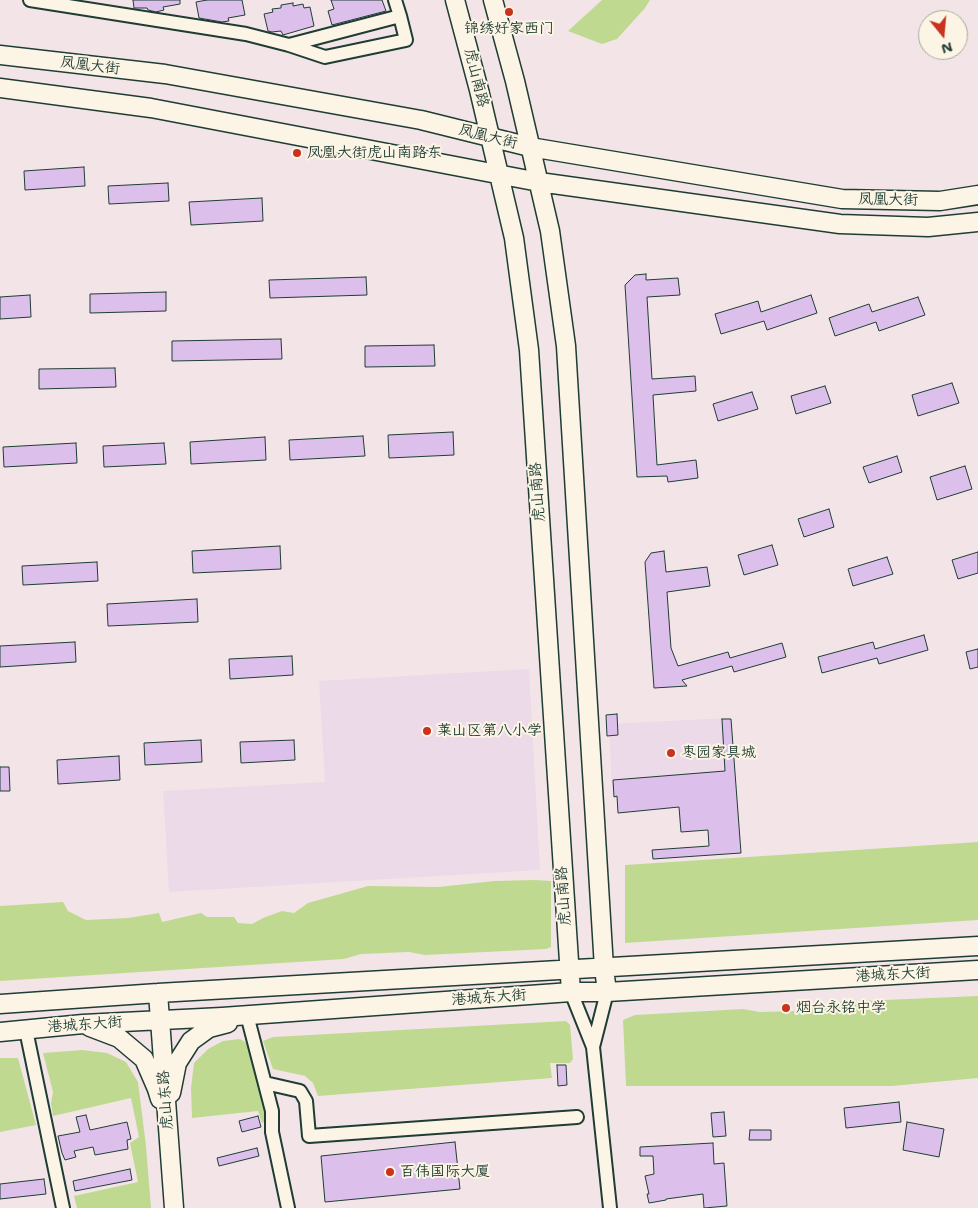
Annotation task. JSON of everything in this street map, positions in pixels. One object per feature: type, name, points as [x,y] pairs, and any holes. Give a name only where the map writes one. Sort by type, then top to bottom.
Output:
[{"type":"main road","name":"虎山南路","points":[[455,0],[514,238],[529,350],[570,992]]},
{"type":"main road","points":[[493,0],[550,231],[566,346],[607,992]]},
{"type":"main road","name":"凤凰大街","points":[[0,55],[165,74],[421,120],[530,147],[842,199],[940,201],[978,195]]},
{"type":"main road","name":"凤凰大街","points":[[0,88],[151,108],[539,182],[840,224],[928,227],[978,222]]},
{"type":"main road","name":"港城东大街","points":[[0,1004],[158,993],[978,946]]},
{"type":"main road","name":"港城东大街","points":[[0,1032],[83,1024],[252,1015],[570,992],[607,992],[978,970]]},
{"type":"main road","name":"虎山东路","points":[[158,993],[174,1208]]},
{"type":"main road","points":[[167,1128],[177,1063],[192,1040],[210,1028],[252,1015]]},
{"type":"main road","points":[[83,1024],[120,1038],[144,1059],[157,1089],[167,1128]]},
{"type":"street","points":[[30,0],[246,34],[290,45],[325,58],[406,40],[395,0]]},
{"type":"street","points":[[290,45],[400,16]]},
{"type":"street","points":[[570,992],[593,1047],[610,1208]]},
{"type":"street","points":[[593,1047],[607,992]]},
{"type":"street","points":[[252,1015],[272,1111],[272,1132],[288,1208]]},
{"type":"street","points":[[26,1030],[63,1208]]},
{"type":"street","points":[[265,1083],[300,1091],[306,1101],[309,1136],[577,1117]]},
{"type":"shaded area","name":"莱山区第八小学","points":[[529,669],[540,870],[169,892],[163,791],[325,782],[319,681]]},
{"type":"shaded area","name":"枣园家具城","points":[[729,718],[733,782],[612,788],[609,724]]},
{"type":"green space","points":[[602,0],[650,0],[617,39],[602,44],[568,31]]},
{"type":"green space","points":[[978,842],[978,920],[625,943],[625,865]]},
{"type":"green space","points":[[495,881],[551,881],[551,947],[546,949],[425,955],[409,952],[361,954],[344,959],[0,981],[0,906],[63,902],[68,911],[86,920],[128,918],[159,913],[162,922],[201,913],[207,917],[234,917],[238,923],[252,924],[282,911],[294,913],[308,903],[368,886],[438,887]]},
{"type":"green space","points":[[978,996],[978,1078],[892,1086],[626,1086],[623,1020],[635,1015],[743,1009],[760,1012],[796,1011],[838,1002]]},
{"type":"green space","points":[[566,1021],[570,1025],[573,1059],[570,1063],[550,1063],[552,1078],[318,1096],[313,1083],[305,1076],[273,1069],[263,1041],[273,1037]]},
{"type":"green space","points":[[240,1039],[247,1043],[270,1120],[262,1123],[258,1111],[192,1118],[191,1088],[194,1063],[208,1049],[223,1041]]},
{"type":"green space","points":[[82,1050],[107,1053],[126,1062],[138,1082],[151,1208],[77,1208],[74,1196],[138,1182],[130,1143],[139,1137],[131,1098],[53,1116],[51,1103],[53,1092],[43,1053]]},
{"type":"green space","points":[[0,1058],[18,1058],[36,1125],[0,1132]]},
{"type":"building","points":[[133,0],[180,0],[180,4],[163,7],[164,10],[156,12],[147,8],[134,8]]},
{"type":"building","points":[[207,0],[242,0],[245,15],[228,18],[229,21],[222,22],[199,18],[196,2]]},
{"type":"building","points":[[331,0],[382,0],[386,11],[332,25],[328,11],[334,9]]},
{"type":"building","points":[[293,3],[293,6],[303,4],[304,8],[310,7],[314,26],[283,35],[281,31],[268,31],[264,14],[273,12],[272,9],[281,8],[281,5]]},
{"type":"building","points":[[84,167],[85,186],[25,190],[24,171]]},
{"type":"building","points":[[168,183],[169,201],[109,204],[108,186]]},
{"type":"building","points":[[262,198],[263,221],[191,225],[189,202]]},
{"type":"building","points":[[646,274],[646,280],[678,278],[680,295],[647,297],[652,379],[695,376],[696,391],[653,395],[657,465],[696,460],[698,478],[668,482],[667,476],[637,477],[625,285],[635,275]]},
{"type":"building","points":[[366,277],[367,295],[270,298],[269,280]]},
{"type":"building","points":[[166,292],[166,311],[90,313],[90,294]]},
{"type":"building","points":[[30,295],[31,317],[0,319],[0,297]]},
{"type":"building","points":[[811,295],[817,313],[767,330],[764,321],[721,334],[715,314],[758,301],[761,312]]},
{"type":"building","points":[[918,297],[925,315],[879,331],[876,322],[835,336],[829,318],[869,304],[872,312]]},
{"type":"building","points":[[281,339],[282,359],[172,361],[172,341]]},
{"type":"building","points":[[434,345],[435,366],[365,367],[365,346]]},
{"type":"building","points":[[115,368],[116,387],[39,389],[39,369]]},
{"type":"building","points":[[952,383],[959,403],[918,416],[912,395]]},
{"type":"building","points":[[825,386],[831,403],[796,414],[791,396]]},
{"type":"building","points":[[752,392],[758,409],[718,421],[713,404]]},
{"type":"building","points":[[453,432],[454,455],[389,458],[388,435]]},
{"type":"building","points":[[363,436],[365,456],[290,460],[289,440]]},
{"type":"building","points":[[265,437],[266,460],[191,464],[190,442]]},
{"type":"building","points":[[76,443],[77,463],[4,467],[3,447]]},
{"type":"building","points":[[164,443],[166,464],[104,467],[103,446]]},
{"type":"building","points":[[897,456],[902,472],[869,483],[863,467]]},
{"type":"building","points":[[965,466],[972,489],[937,500],[930,477]]},
{"type":"building","points":[[829,509],[834,527],[804,537],[798,519]]},
{"type":"building","points":[[772,545],[778,565],[744,575],[738,555]]},
{"type":"building","points":[[280,546],[281,569],[193,573],[192,551]]},
{"type":"building","points":[[664,551],[666,572],[707,567],[710,586],[667,592],[671,648],[678,666],[728,652],[730,658],[782,643],[786,657],[734,672],[732,666],[682,680],[687,686],[654,688],[645,562],[651,553]]},
{"type":"building","points":[[978,552],[978,573],[958,579],[952,560]]},
{"type":"building","points":[[887,557],[893,574],[853,586],[848,569]]},
{"type":"building","points":[[97,562],[98,581],[23,585],[22,566]]},
{"type":"building","points":[[197,599],[198,622],[108,626],[107,604]]},
{"type":"building","points":[[924,635],[928,650],[879,664],[877,658],[822,673],[818,657],[873,642],[875,649]]},
{"type":"building","points":[[75,642],[76,662],[0,667],[0,646]]},
{"type":"building","points":[[978,649],[978,667],[970,669],[966,652]]},
{"type":"building","points":[[292,656],[293,675],[230,679],[229,659]]},
{"type":"building","points":[[617,714],[618,735],[607,736],[606,715]]},
{"type":"building","points":[[722,719],[731,719],[741,853],[653,859],[652,850],[709,846],[708,830],[681,832],[679,807],[618,813],[617,796],[614,797],[613,780],[725,771]]},
{"type":"building","points":[[201,740],[202,762],[145,765],[144,743]]},
{"type":"building","points":[[294,740],[295,760],[241,763],[240,742]]},
{"type":"building","points":[[119,756],[120,780],[58,784],[57,760]]},
{"type":"building","points":[[0,767],[9,767],[10,791],[0,791]]},
{"type":"building","points":[[557,1065],[566,1065],[567,1085],[558,1086]]},
{"type":"building","points":[[899,1102],[901,1122],[846,1128],[844,1108]]},
{"type":"building","points":[[724,1112],[726,1136],[713,1137],[711,1113]]},
{"type":"building","points":[[86,1115],[90,1130],[127,1122],[131,1139],[127,1140],[128,1149],[95,1155],[93,1147],[74,1151],[76,1157],[65,1160],[58,1136],[80,1132],[76,1117]]},
{"type":"building","points":[[258,1116],[261,1127],[242,1132],[239,1121]]},
{"type":"building","points":[[907,1122],[944,1129],[939,1157],[903,1150]]},
{"type":"building","points":[[750,1130],[771,1130],[771,1140],[749,1140]]},
{"type":"building","name":"百伟国际大厦","points":[[455,1142],[460,1189],[325,1202],[321,1156]]},
{"type":"building","points":[[713,1143],[714,1164],[724,1163],[727,1206],[704,1208],[703,1194],[649,1203],[645,1176],[654,1174],[653,1156],[640,1156],[640,1147]]},
{"type":"building","points":[[257,1148],[259,1156],[219,1166],[217,1158]]},
{"type":"building","points":[[130,1169],[132,1180],[75,1191],[73,1181]]},
{"type":"building","points":[[44,1179],[46,1194],[0,1199],[0,1184]]},
{"type":"place","name":"锦绣好家西门","points":[[509,12]]},
{"type":"place","name":"凤凰大街虎山南路东","points":[[297,153]]},
{"type":"place","name":"莱山区第八小学","points":[[427,731]]},
{"type":"place","name":"枣园家具城","points":[[671,753]]},
{"type":"place","name":"烟台永铭中学","points":[[786,1008]]},
{"type":"place","name":"百伟国际大厦","points":[[390,1172]]}]
